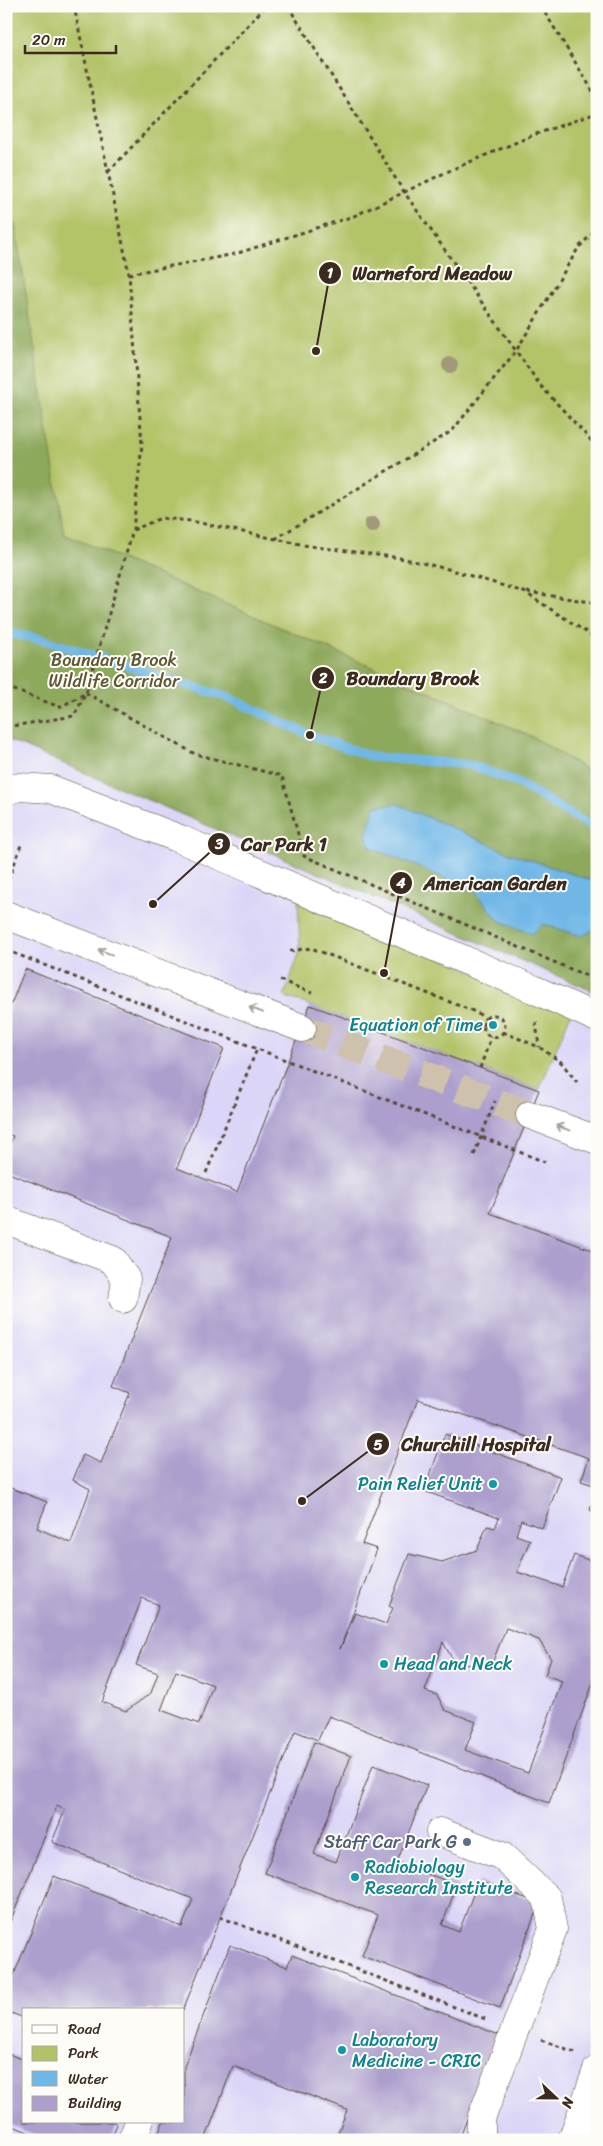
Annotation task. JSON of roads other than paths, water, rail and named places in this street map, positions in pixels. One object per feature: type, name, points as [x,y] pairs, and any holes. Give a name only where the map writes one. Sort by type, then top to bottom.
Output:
[{"type":"street","points":[[6,791],[19,787],[51,789],[189,843],[597,1018]]},
{"type":"street","points":[[6,914],[302,1028]]},
{"type":"street","points":[[530,1115],[597,1140]]},
{"type":"street","points":[[6,1220],[113,1260],[126,1279],[123,1299]]},
{"type":"street","points":[[440,1832],[502,1856],[547,1898],[553,1929],[481,2118],[480,2140]]},
{"type":"street","points":[[572,2140],[588,2062]]},
{"type":"street","points":[[132,2140],[138,2124]]},
{"type":"water","points":[[398,804],[507,852],[596,882],[597,928],[582,936],[543,924],[532,934],[498,920],[475,891],[370,847],[366,835],[375,806]]},
{"type":"waterway","points":[[6,633],[41,639],[229,698],[310,735],[373,757],[471,765],[516,782],[597,830]]},
{"type":"tunnel","points":[[302,1028],[530,1115]]},
{"type":"place","name":"Warneford Meadow","points":[[316,351]]},
{"type":"place","name":"Boundary Brook","points":[[310,735]]},
{"type":"place","name":"Car Park 1","points":[[153,904]]},
{"type":"place","name":"American Garden","points":[[384,973]]},
{"type":"place","name":"Equation of Time","points":[[493,1025]]},
{"type":"place","name":"Pain Relief Unit","points":[[493,1484]]},
{"type":"place","name":"Churchill Hospital","points":[[302,1501]]},
{"type":"place","name":"Head and Neck","points":[[384,1664]]},
{"type":"place","name":"Staff Car Park G","points":[[467,1842]]},
{"type":"place","name":"Radiobiology Research Institute","points":[[355,1877]]},
{"type":"place","name":"Laboratory Medicine - CRIC","points":[[342,2050]]},
{"type":"park label","name":"Boundary Brook Wildlife Corridor","points":[[114,670]]}]
